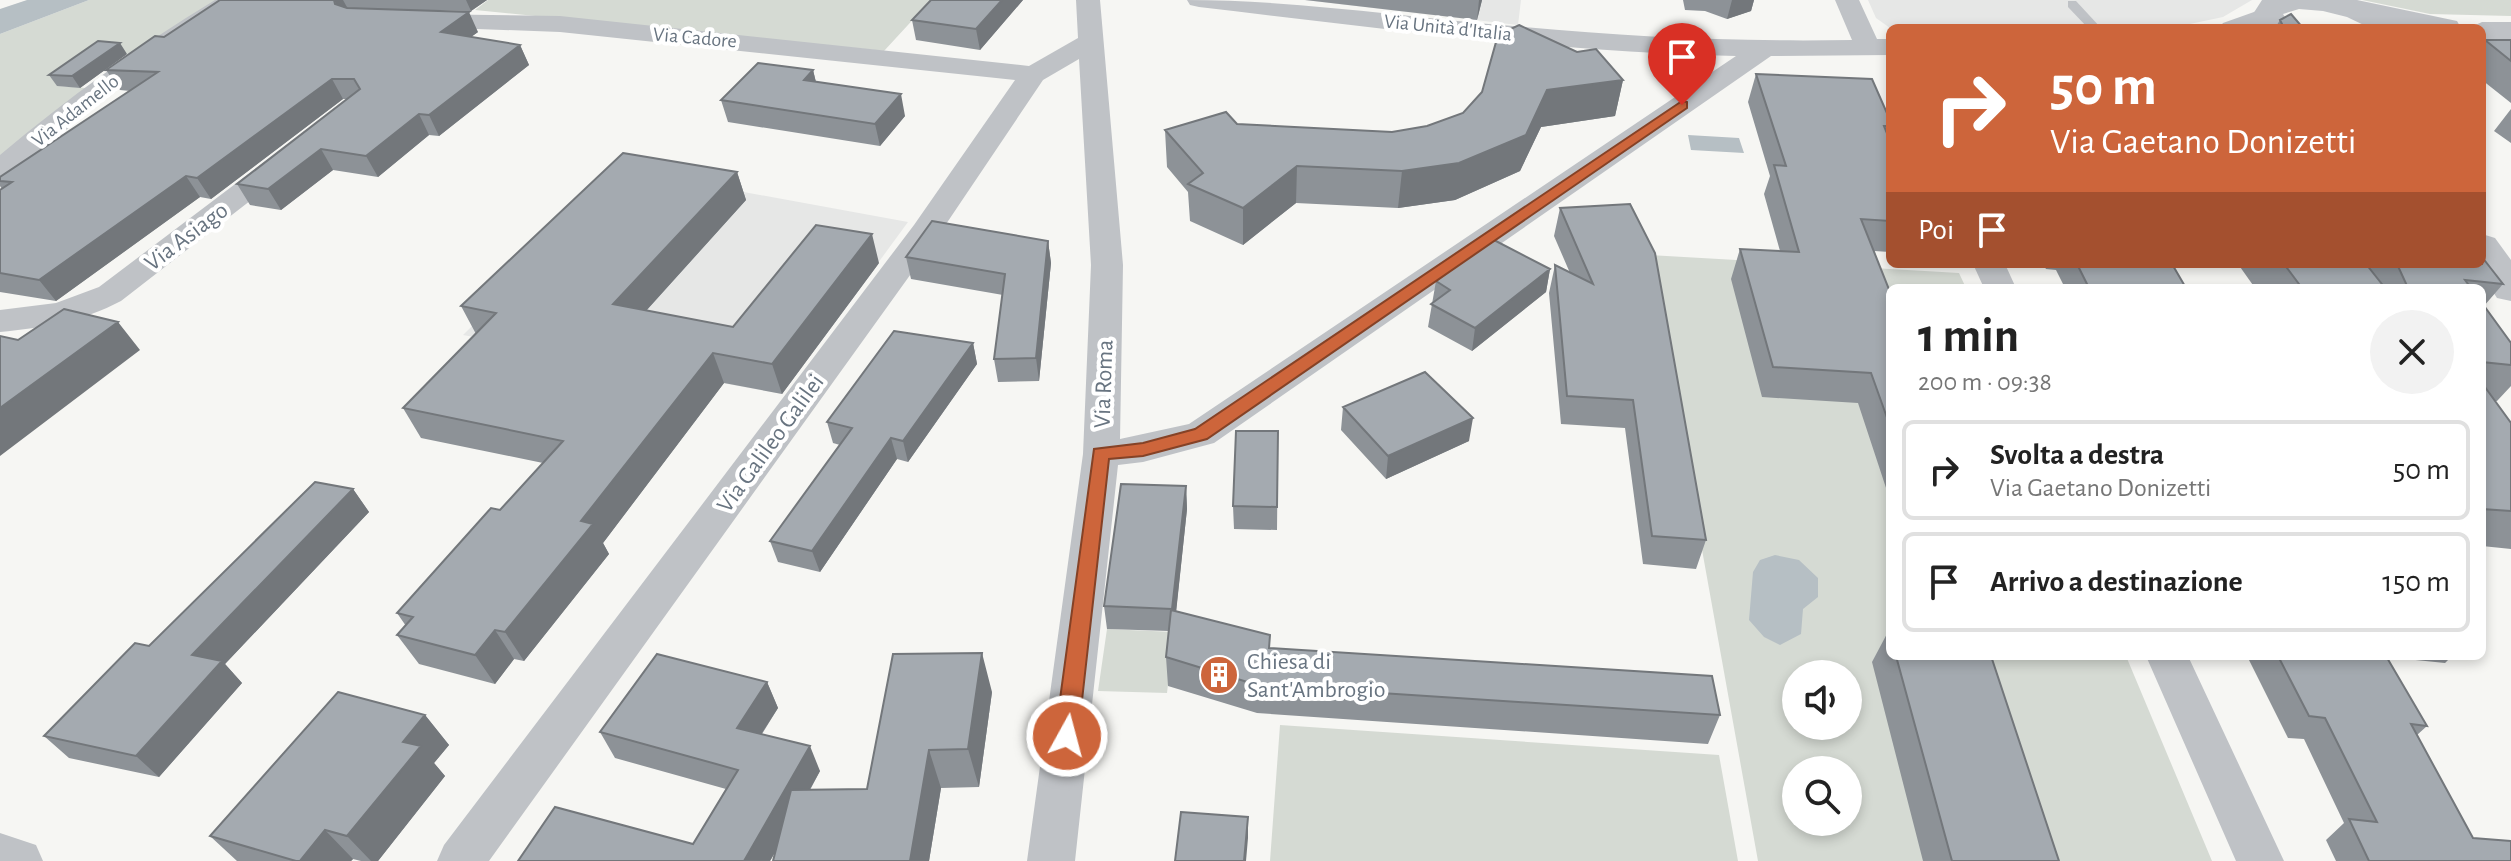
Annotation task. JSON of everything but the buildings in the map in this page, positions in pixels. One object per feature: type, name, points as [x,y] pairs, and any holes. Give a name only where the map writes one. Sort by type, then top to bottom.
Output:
[{"type":"street","name":"Via Adamello","points":[[0,170],[49,127],[162,43],[232,0]]},
{"type":"street","name":"Via Roma","points":[[1051,861],[1101,454],[1107,265],[1088,0]]},
{"type":"street","name":"Via Unità d'Italia","points":[[1199,0],[1507,34],[1764,49],[1879,47]]},
{"type":"street","points":[[1847,0],[1879,47]]},
{"type":"street","points":[[2343,5],[2381,24]]},
{"type":"street","points":[[2242,24],[2284,7],[2343,5],[2428,24]]},
{"type":"street","name":"Via Cadore","points":[[403,18],[560,24],[1033,74]]},
{"type":"street","points":[[2486,31],[2511,31]]},
{"type":"street","name":"Via Galileo Galilei","points":[[461,861],[925,232],[1033,74],[1091,41]]},
{"type":"street","points":[[1101,454],[1143,449],[1201,434],[1764,49]]},
{"type":"street","name":"Via Asiago","points":[[0,321],[65,314],[110,294],[305,145]]},
{"type":"street","points":[[2486,252],[2511,289]]},
{"type":"street","points":[[2169,660],[2260,861]]},
{"type":"street","points":[[0,855],[19,861]]},
{"type":"lane","points":[[2072,4],[2091,24]]},
{"type":"shaded area","points":[[27,0],[89,0],[0,34],[0,9]]},
{"type":"shaded area","points":[[89,0],[223,0],[134,54],[106,53],[59,86],[86,88],[0,157],[0,34]]},
{"type":"shaded area","points":[[488,0],[931,0],[884,51],[475,10]]},
{"type":"shaded area","points":[[1304,0],[1521,0],[1518,25]]},
{"type":"shaded area","points":[[1868,0],[2252,0],[2223,17],[2190,24],[1886,25],[1876,18]]},
{"type":"shaded area","points":[[2362,0],[2511,0],[2511,16],[2430,14]]},
{"type":"shaded area","points":[[1688,135],[1739,138],[1744,153],[1691,150]]},
{"type":"shaded area","points":[[629,171],[908,222],[782,394],[463,335]]},
{"type":"shaded area","points":[[1649,255],[1959,273],[1964,284],[1886,284],[1886,660],[2128,660],[2212,861],[1758,861]]},
{"type":"shaded area","points":[[1775,555],[1799,560],[1818,578],[1818,597],[1803,609],[1801,634],[1780,645],[1764,637],[1749,620],[1753,572],[1760,560]]},
{"type":"shaded area","points":[[1107,629],[1174,632],[1167,693],[1098,691]]},
{"type":"shaded area","points":[[1280,725],[1719,755],[1738,861],[1270,861]]},
{"type":"place","name":"Chiesa di Sant'Ambrogio","points":[[1219,675]]},
{"type":"route","points":[[1067,736],[1101,454],[1174,443],[1201,434],[1682,105]]}]
